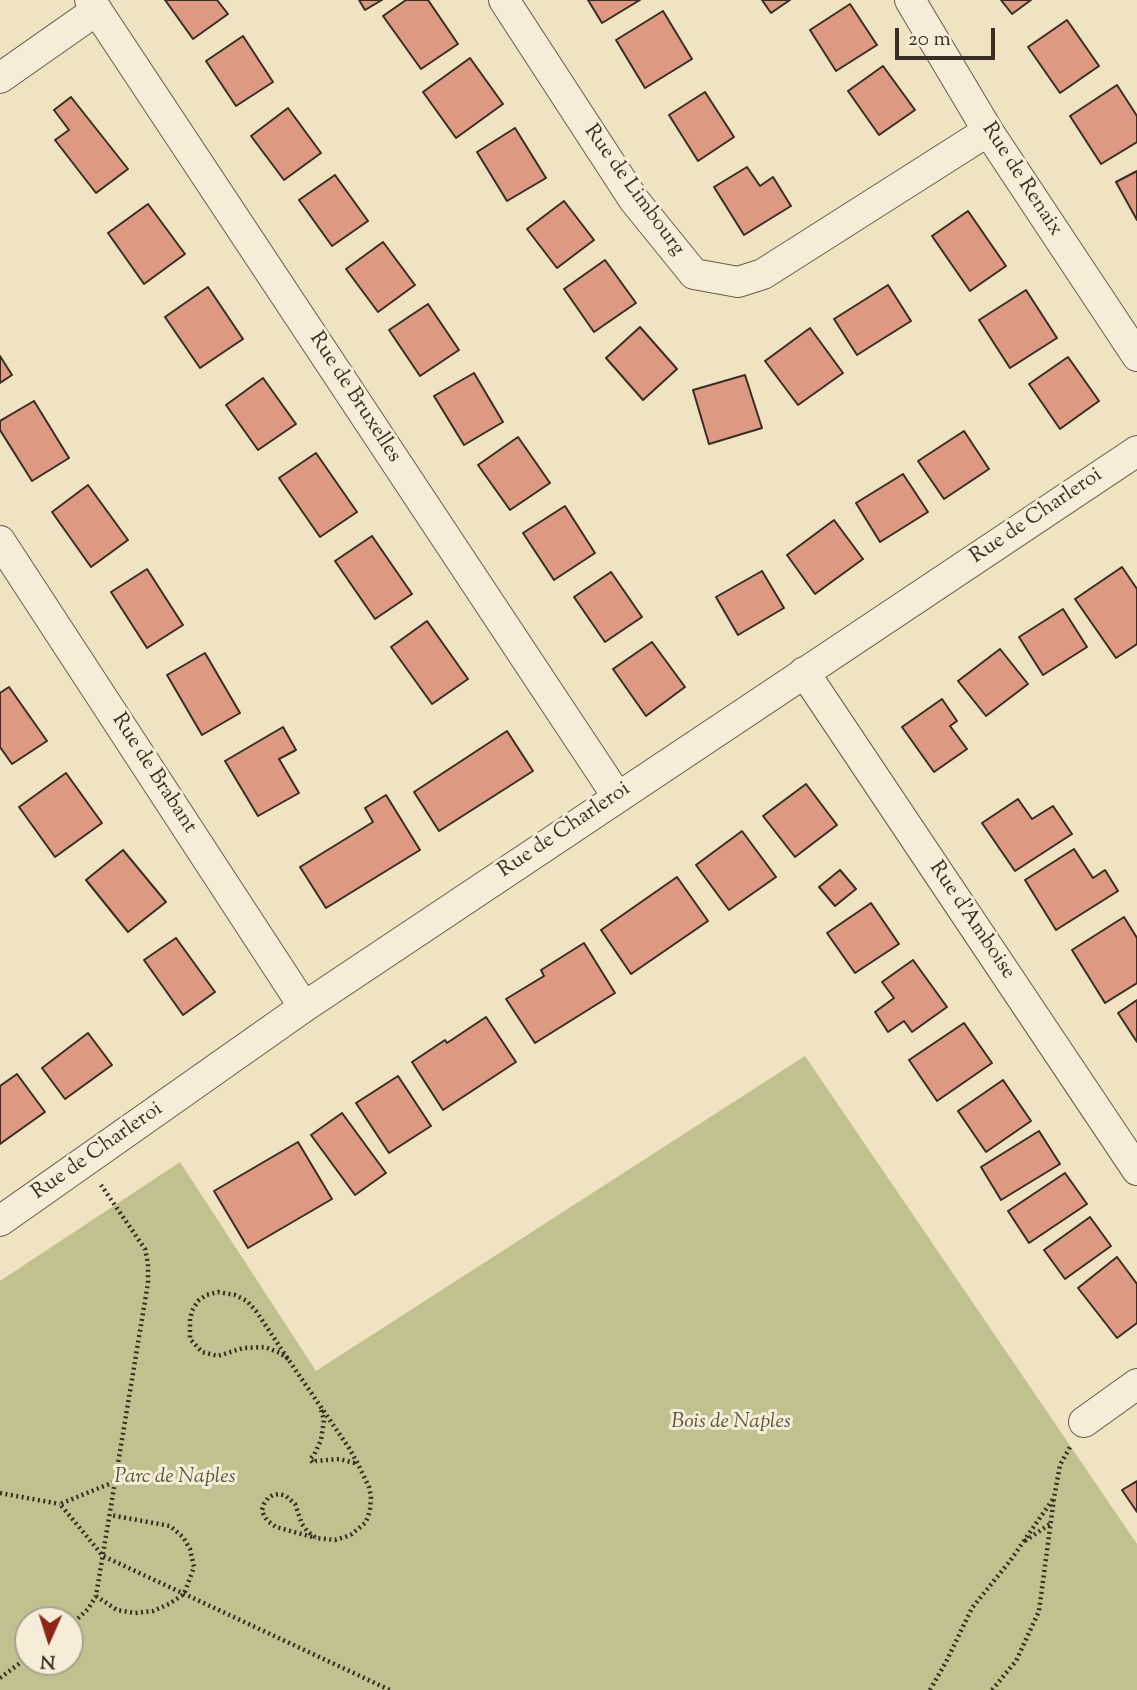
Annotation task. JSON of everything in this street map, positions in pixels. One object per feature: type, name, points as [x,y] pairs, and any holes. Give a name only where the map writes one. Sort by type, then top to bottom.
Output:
[{"type":"street","name":"Rue de Limbourg","points":[[504,0],[634,200],[694,274],[738,282],[764,274],[988,131]]},
{"type":"street","name":"Rue de Renaix","points":[[910,0],[988,131],[1137,356]]},
{"type":"street","points":[[0,78],[94,5]]},
{"type":"street","name":"Rue de Bruxelles","points":[[94,5],[617,796]]},
{"type":"street","name":"Rue de Charleroi","points":[[0,1221],[304,1007],[1137,451]]},
{"type":"street","name":"Rue de Brabant","points":[[0,541],[304,1007]]},
{"type":"street","name":"Rue d'Amboise","points":[[804,672],[1137,1170]]},
{"type":"street","points":[[1084,1422],[1137,1384]]},
{"type":"path","points":[[84,1613],[96,1596],[148,1283],[145,1249],[85,1161]]},
{"type":"path","points":[[288,1359],[265,1347],[243,1348],[218,1356],[202,1352],[190,1339],[192,1311],[206,1295],[218,1292],[235,1295],[247,1301],[256,1311],[320,1406],[365,1476],[371,1497],[368,1517],[358,1529],[335,1540],[316,1538],[276,1527],[268,1521],[262,1510],[268,1498],[279,1494],[292,1500],[302,1524],[316,1538]]},
{"type":"path","points":[[320,1406],[324,1420],[321,1440],[310,1459],[313,1463],[339,1459],[358,1464]]},
{"type":"path","points":[[992,1690],[1016,1661],[1039,1611],[1060,1465],[1084,1422]]},
{"type":"path","points":[[0,1493],[60,1504],[115,1482]]},
{"type":"path","points":[[930,1690],[972,1608],[1054,1498]]},
{"type":"path","points":[[60,1504],[103,1556],[390,1690]]},
{"type":"path","points":[[96,1596],[117,1610],[135,1613],[153,1611],[184,1594],[194,1567],[190,1549],[183,1537],[170,1526],[110,1515]]},
{"type":"path","points":[[1021,1544],[1050,1523]]},
{"type":"green space","name":"Bois de Naples","points":[[805,1056],[1137,1544],[1137,1690],[0,1690],[0,1281],[180,1162],[316,1371]]},
{"type":"building","points":[[165,0],[217,0],[228,14],[193,39]]},
{"type":"building","points":[[359,0],[382,0],[365,10]]},
{"type":"building","points":[[406,0],[428,0],[458,44],[421,69],[383,16]]},
{"type":"building","points":[[588,0],[640,0],[602,23]]},
{"type":"building","points":[[762,0],[790,0],[771,13]]},
{"type":"building","points":[[1001,0],[1031,0],[1012,14]]},
{"type":"building","points":[[850,4],[877,45],[836,71],[810,30]]},
{"type":"building","points":[[663,11],[692,59],[645,88],[616,40]]},
{"type":"building","points":[[1067,20],[1099,66],[1060,93],[1028,47]]},
{"type":"building","points":[[243,36],[273,82],[236,106],[206,61]]},
{"type":"building","points":[[470,58],[503,104],[456,138],[423,92]]},
{"type":"building","points":[[883,66],[915,110],[879,135],[848,91]]},
{"type":"building","points":[[1117,85],[1137,116],[1137,142],[1101,164],[1070,116]]},
{"type":"building","points":[[705,92],[734,137],[698,161],[669,115]]},
{"type":"building","points":[[71,97],[128,169],[96,193],[55,140],[69,130],[54,110]]},
{"type":"building","points":[[288,108],[321,153],[284,180],[251,136]]},
{"type":"building","points":[[515,128],[546,178],[507,201],[477,152]]},
{"type":"building","points":[[747,167],[760,186],[773,177],[791,206],[744,235],[714,187]]},
{"type":"building","points":[[1137,171],[1137,220],[1116,182]]},
{"type":"building","points":[[335,175],[368,221],[332,246],[299,200]]},
{"type":"building","points":[[564,201],[594,240],[557,268],[527,229]]},
{"type":"building","points":[[148,204],[185,254],[144,284],[108,233]]},
{"type":"building","points":[[968,211],[1006,266],[970,291],[932,236]]},
{"type":"building","points":[[383,242],[415,285],[378,312],[346,269]]},
{"type":"building","points":[[605,260],[636,303],[594,332],[564,289]]},
{"type":"building","points":[[888,285],[911,321],[857,355],[834,319]]},
{"type":"building","points":[[208,287],[243,339],[200,368],[165,317]]},
{"type":"building","points":[[1026,290],[1057,338],[1010,368],[979,320]]},
{"type":"building","points":[[428,304],[459,350],[420,376],[389,330]]},
{"type":"building","points":[[640,327],[677,369],[643,400],[606,358]]},
{"type":"building","points":[[810,328],[843,373],[798,405],[765,361]]},
{"type":"building","points":[[0,356],[12,375],[0,383]]},
{"type":"building","points":[[1068,357],[1099,401],[1060,429],[1029,384]]},
{"type":"building","points":[[474,373],[503,422],[464,445],[434,396]]},
{"type":"building","points":[[745,375],[762,428],[709,444],[693,390]]},
{"type":"building","points":[[263,378],[296,424],[258,450],[226,405]]},
{"type":"building","points":[[34,401],[69,458],[32,481],[0,430],[0,421]]},
{"type":"building","points":[[964,431],[989,469],[944,499],[918,461]]},
{"type":"building","points":[[518,437],[550,483],[510,510],[478,465]]},
{"type":"building","points":[[316,453],[357,512],[320,537],[279,478]]},
{"type":"building","points":[[903,474],[928,512],[880,542],[856,503]]},
{"type":"building","points":[[88,485],[128,540],[91,567],[52,512]]},
{"type":"building","points":[[565,506],[595,553],[554,580],[523,533]]},
{"type":"building","points":[[834,520],[863,559],[815,594],[787,555]]},
{"type":"building","points":[[372,536],[412,594],[375,619],[335,561]]},
{"type":"building","points":[[1122,567],[1137,589],[1137,644],[1116,658],[1075,599]]},
{"type":"building","points":[[147,569],[183,625],[147,648],[111,592]]},
{"type":"building","points":[[762,571],[784,608],[738,635],[716,597]]},
{"type":"building","points":[[611,572],[642,617],[605,642],[574,597]]},
{"type":"building","points":[[1063,609],[1087,647],[1043,675],[1019,637]]},
{"type":"building","points":[[427,621],[468,679],[432,704],[391,647]]},
{"type":"building","points":[[652,642],[685,687],[646,716],[613,669]]},
{"type":"building","points":[[1000,649],[1028,684],[986,716],[958,681]]},
{"type":"building","points":[[205,653],[240,713],[202,735],[167,675]]},
{"type":"building","points":[[9,687],[47,741],[12,764],[0,747],[0,693]]},
{"type":"building","points":[[942,699],[957,721],[950,726],[967,749],[934,772],[902,727]]},
{"type":"building","points":[[283,727],[296,750],[279,759],[299,793],[258,816],[225,761]]},
{"type":"building","points":[[507,731],[533,771],[439,831],[414,792]]},
{"type":"building","points":[[66,773],[102,823],[55,857],[19,807]]},
{"type":"building","points":[[806,784],[837,825],[795,857],[763,816]]},
{"type":"building","points":[[386,795],[420,850],[326,908],[300,867],[373,822],[365,808]]},
{"type":"building","points":[[1018,799],[1032,819],[1053,806],[1072,834],[1015,871],[982,823]]},
{"type":"building","points":[[742,831],[776,877],[729,910],[696,865]]},
{"type":"building","points":[[1074,849],[1093,878],[1105,870],[1118,891],[1056,930],[1025,880]]},
{"type":"building","points":[[123,850],[166,902],[128,932],[86,880]]},
{"type":"building","points":[[840,870],[856,889],[835,906],[819,887]]},
{"type":"building","points":[[677,877],[708,921],[631,974],[601,930]]},
{"type":"building","points":[[871,903],[899,944],[855,973],[827,933]]},
{"type":"building","points":[[1124,917],[1137,938],[1137,983],[1105,1003],[1072,950]]},
{"type":"building","points":[[176,938],[215,992],[183,1015],[144,960]]},
{"type":"building","points":[[584,943],[615,993],[535,1043],[506,999],[544,976],[541,970]]},
{"type":"building","points":[[913,960],[947,1007],[912,1032],[904,1021],[888,1032],[875,1012],[894,998],[882,982]]},
{"type":"building","points":[[1137,1000],[1137,1042],[1118,1013]]},
{"type":"building","points":[[486,1017],[516,1062],[443,1110],[412,1062]]},
{"type":"building","points":[[964,1023],[992,1063],[937,1101],[909,1060]]},
{"type":"building","points":[[88,1033],[112,1065],[65,1099],[42,1068]]},
{"type":"building","points":[[17,1074],[45,1112],[0,1144],[0,1086]]},
{"type":"building","points":[[398,1076],[431,1126],[389,1153],[356,1103]]},
{"type":"building","points":[[1003,1080],[1031,1121],[986,1152],[958,1111]]},
{"type":"building","points":[[342,1113],[386,1173],[355,1195],[311,1135]]},
{"type":"building","points":[[1039,1131],[1060,1164],[1001,1200],[981,1167]]},
{"type":"building","points":[[298,1142],[332,1199],[248,1248],[214,1191]]},
{"type":"building","points":[[1065,1173],[1087,1204],[1029,1243],[1008,1211]]},
{"type":"building","points":[[1090,1217],[1111,1246],[1065,1279],[1044,1250]]},
{"type":"building","points":[[1117,1257],[1137,1284],[1137,1323],[1117,1338],[1078,1288]]},
{"type":"building","points":[[1137,1481],[1137,1512],[1122,1490]]},
{"type":"park label","name":"Parc de Naples","points":[[175,1478]]}]
